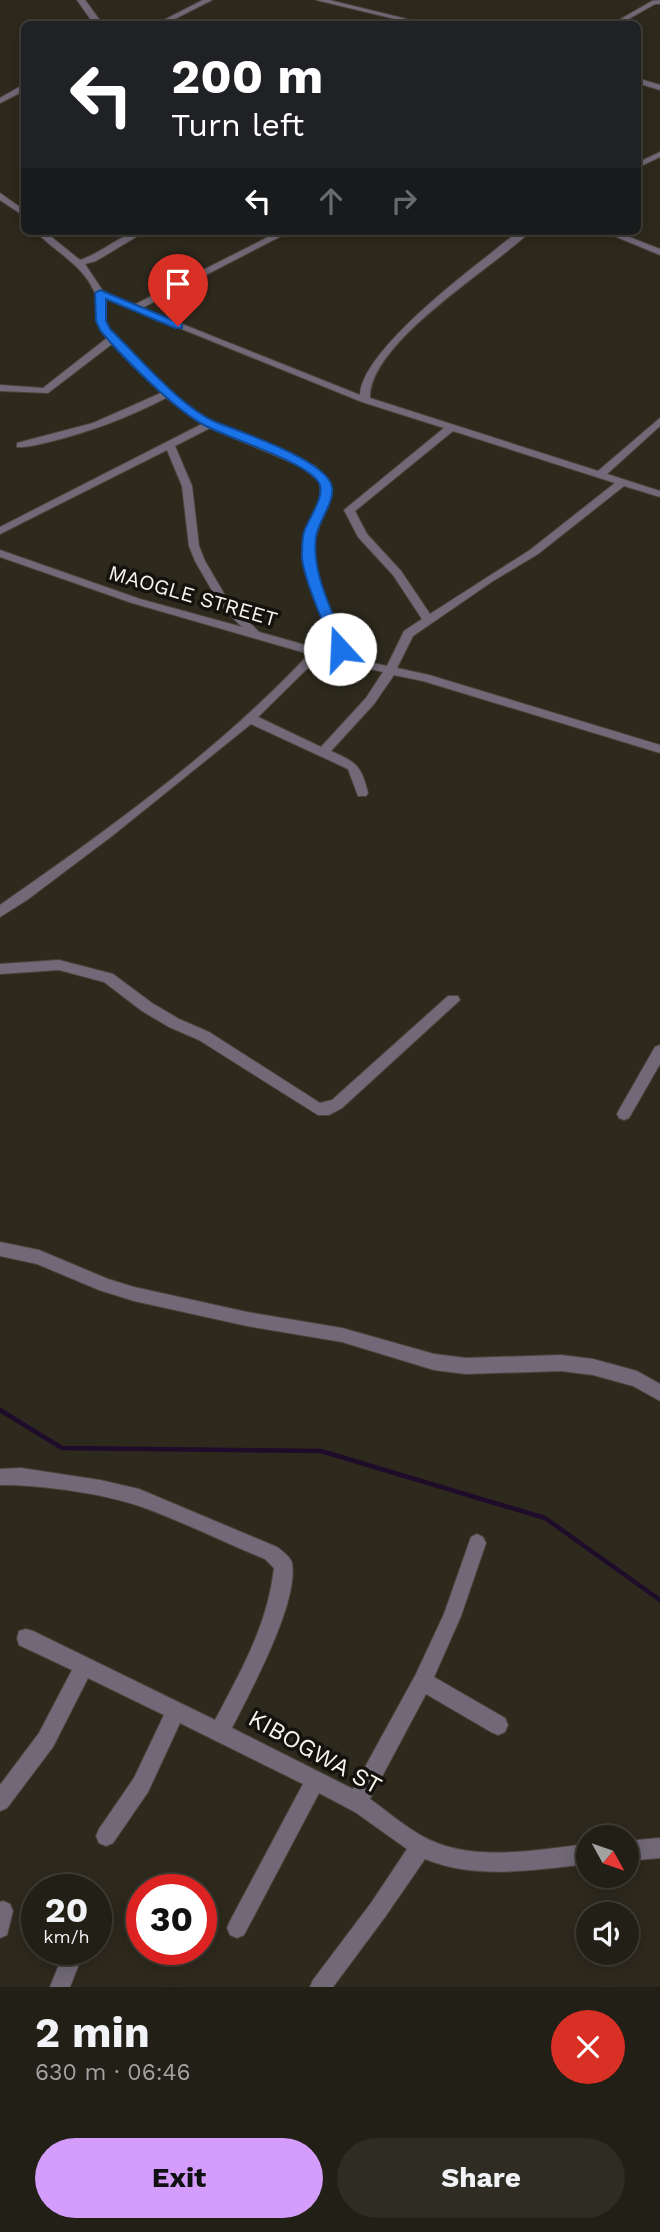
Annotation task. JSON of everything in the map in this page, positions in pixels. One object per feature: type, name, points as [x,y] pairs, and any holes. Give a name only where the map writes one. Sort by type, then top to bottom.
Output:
[{"type":"street","points":[[81,0],[96,21]]},
{"type":"street","points":[[166,21],[208,0]]},
{"type":"street","points":[[320,0],[411,21]]},
{"type":"street","points":[[635,2],[633,6],[636,13]]},
{"type":"street","points":[[621,21],[653,2],[660,2]]},
{"type":"street","points":[[399,21],[403,19]]},
{"type":"street","points":[[641,81],[660,88]]},
{"type":"street","points":[[0,101],[21,90]]},
{"type":"street","points":[[641,164],[660,153]]},
{"type":"street","points":[[0,196],[21,212]]},
{"type":"street","points":[[45,235],[80,263],[100,293],[101,321],[112,339],[188,411],[210,424],[258,443],[309,468],[321,477],[326,485],[310,533],[307,558],[336,634],[341,659]]},
{"type":"street","points":[[80,263],[93,259],[135,235]]},
{"type":"street","points":[[134,308],[280,235]]},
{"type":"street","points":[[366,400],[367,380],[388,351],[479,267],[522,235]]},
{"type":"street","points":[[617,235],[660,252]]},
{"type":"street","points":[[100,293],[366,400],[660,494]]},
{"type":"street","points":[[0,388],[45,391],[112,339]]},
{"type":"street","points":[[21,445],[110,422],[169,393]]},
{"type":"street","points":[[599,476],[660,421]]},
{"type":"street","points":[[0,531],[210,424]]},
{"type":"street","points":[[428,620],[397,573],[362,535],[349,510],[452,427]]},
{"type":"street","points":[[170,446],[187,486],[194,546],[200,561],[225,604],[255,634]]},
{"type":"street","points":[[323,752],[370,701],[390,671],[403,640],[489,579],[534,552],[621,483]]},
{"type":"street","name":"MAOGLE STREET","points":[[0,553],[136,601],[341,659],[425,678],[660,749]]},
{"type":"street","points":[[0,912],[132,815],[249,718],[317,652]]},
{"type":"street","points":[[249,718],[352,766],[357,773],[362,793]]},
{"type":"street","points":[[0,969],[58,965],[108,978],[147,1007],[204,1036],[318,1109],[328,1109],[337,1104],[453,1000]]},
{"type":"street","points":[[624,1114],[660,1051]]},
{"type":"street","points":[[0,1249],[39,1257],[105,1285],[134,1294],[247,1319],[342,1335],[434,1362],[466,1366],[561,1363],[593,1367],[638,1379],[660,1393]]},
{"type":"street","points":[[0,1477],[21,1476],[139,1497],[271,1553],[283,1564],[282,1592],[270,1626],[220,1731]]},
{"type":"street","points":[[357,1802],[423,1681],[452,1616],[477,1543]]},
{"type":"street","name":"KIBOGWA ST","points":[[26,1638],[220,1731],[357,1802],[422,1845],[444,1856],[498,1862],[576,1855]]},
{"type":"street","points":[[0,1801],[47,1741],[84,1666]]},
{"type":"street","points":[[423,1681],[498,1725]]},
{"type":"street","points":[[106,1836],[141,1785],[176,1711]]},
{"type":"street","points":[[236,1928],[315,1781]]},
{"type":"street","points":[[320,1987],[378,1910],[422,1845]]},
{"type":"street","points":[[639,1850],[660,1848]]},
{"type":"street","points":[[61,1987],[69,1965]]},
{"type":"waterway","points":[[0,1410],[62,1448],[321,1451],[545,1518],[660,1600]]},
{"type":"route","points":[[178,326],[100,293],[101,321],[105,330],[188,411],[210,424],[258,443],[309,468],[321,477],[326,485],[326,493],[310,533],[307,558],[340,649]]}]
